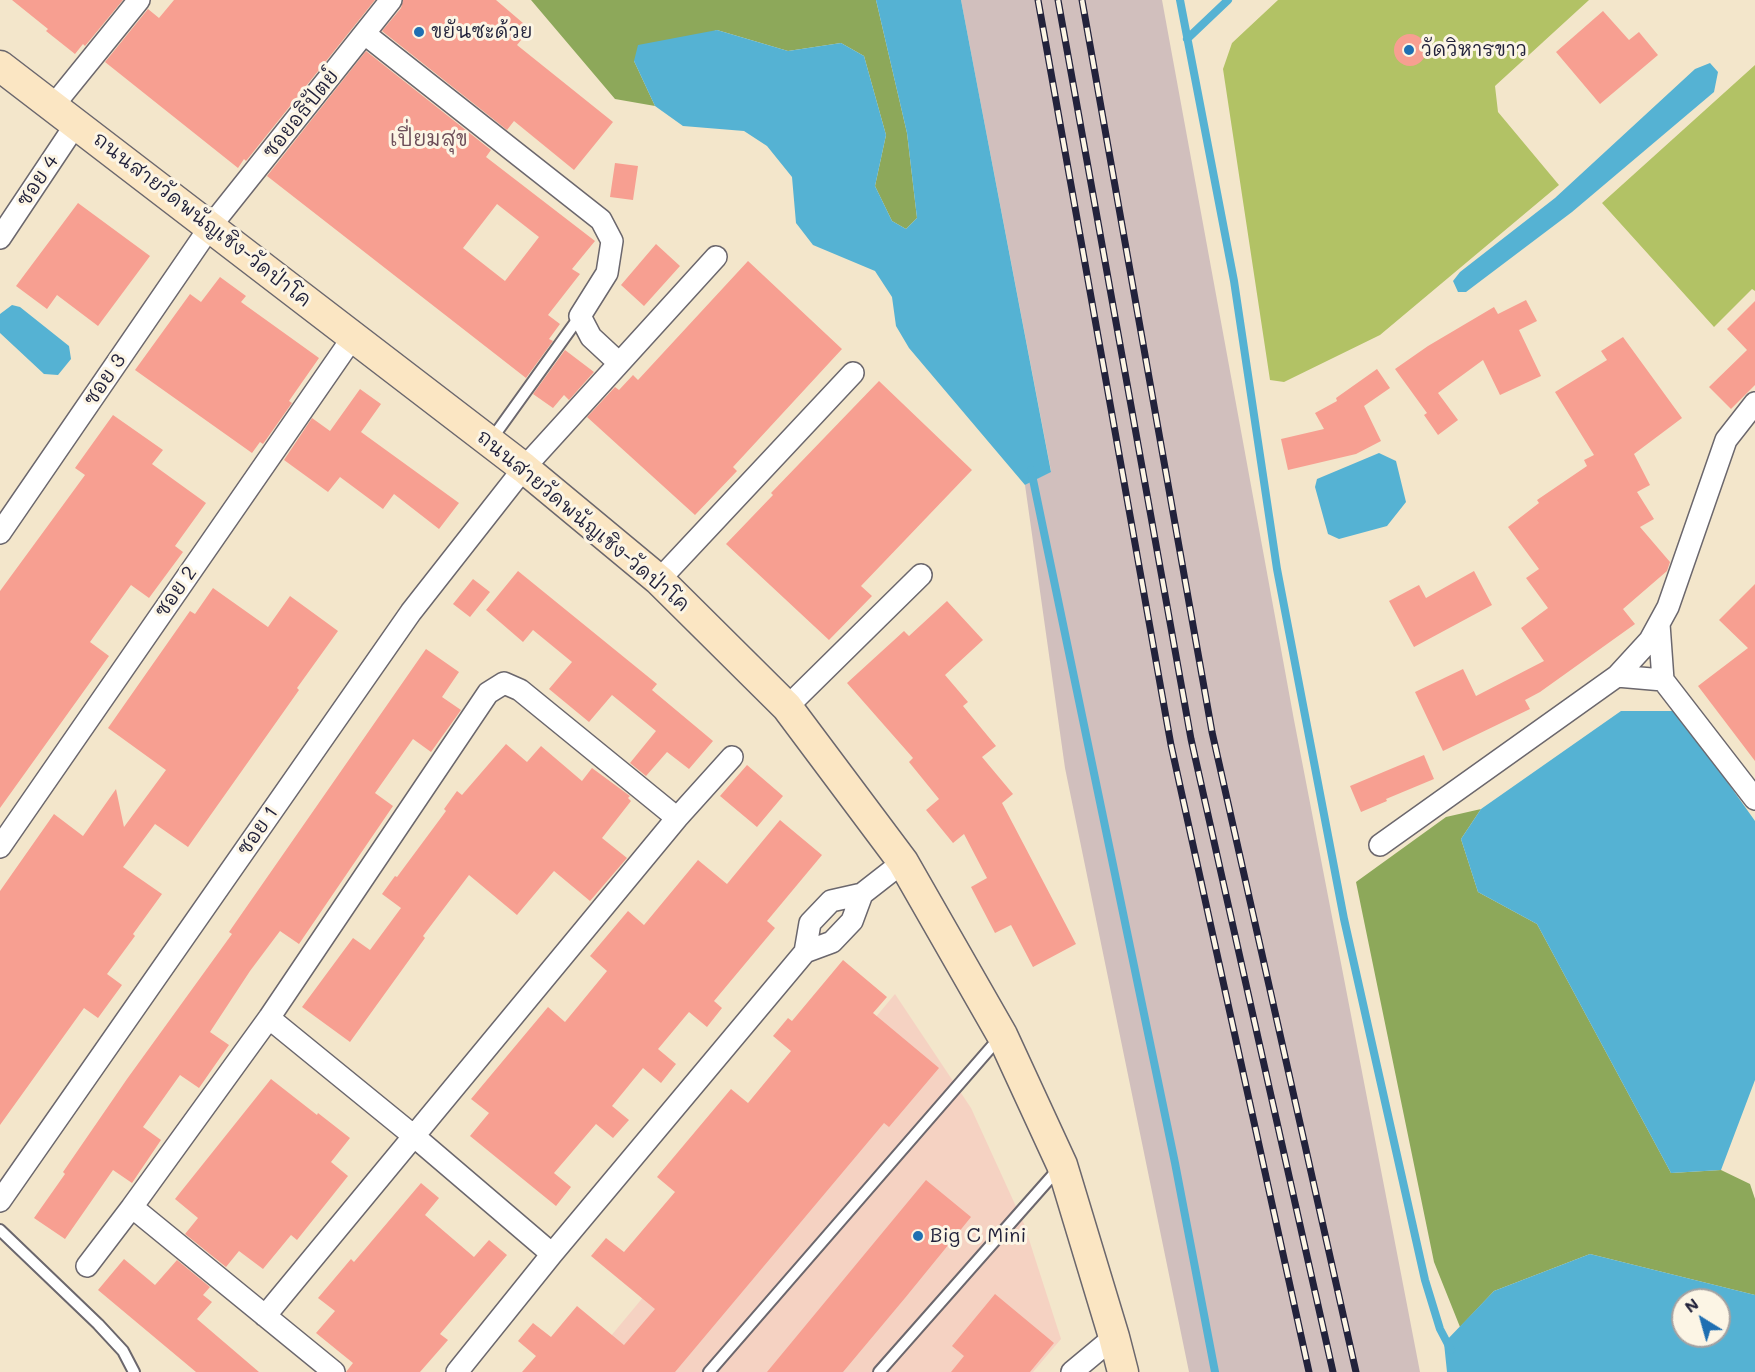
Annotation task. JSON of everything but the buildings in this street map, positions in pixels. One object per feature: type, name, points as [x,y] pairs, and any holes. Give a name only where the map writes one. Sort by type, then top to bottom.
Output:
[{"type":"main road","name":"ถนนสายวัดพนัญเชิง-วัดป่าโค","points":[[0,66],[524,468],[659,580],[787,707],[903,862],[1002,1035],[1062,1165],[1123,1372]]},
{"type":"street","points":[[53,106],[139,0]]},
{"type":"street","name":"ซอยอธิปัตย์","points":[[210,227],[391,0]]},
{"type":"street","points":[[364,34],[601,220],[612,241],[607,273],[580,316],[591,337],[620,363]]},
{"type":"street","name":"ซอย 4","points":[[0,238],[76,124]]},
{"type":"street","name":"ซอย 3","points":[[0,533],[210,227]]},
{"type":"street","name":"ซอย 1","points":[[0,1201],[411,612],[524,468],[716,257]]},
{"type":"street","name":"ซอย 2","points":[[0,847],[353,337]]},
{"type":"street","points":[[659,580],[853,373]]},
{"type":"street","points":[[1380,845],[1617,676],[1650,640],[1668,608],[1726,440],[1755,403]]},
{"type":"street","points":[[787,707],[921,576]]},
{"type":"street","points":[[1659,624],[1663,680],[1755,799]]},
{"type":"street","points":[[1617,676],[1663,680]]},
{"type":"street","points":[[87,1266],[269,1018],[488,693],[504,683],[520,690],[677,818]]},
{"type":"street","points":[[265,1316],[677,818],[732,757]]},
{"type":"street","points":[[805,952],[810,923],[831,901],[862,894],[903,862]]},
{"type":"street","points":[[457,1372],[552,1254],[805,952],[832,942],[852,921],[862,894]]},
{"type":"street","points":[[269,1018],[415,1137],[552,1254]]},
{"type":"street","points":[[132,1207],[334,1372]]},
{"type":"street","points":[[1072,1372],[1114,1337]]},
{"type":"lane","points":[[490,442],[580,316]]},
{"type":"lane","points":[[709,1372],[1002,1035]]},
{"type":"lane","points":[[879,1372],[1062,1165]]},
{"type":"lane","points":[[0,1230],[98,1324],[123,1351],[134,1372]]},
{"type":"shaded area","points":[[961,0],[1162,0],[1294,720],[1420,1372],[1189,1372],[1065,768],[1025,485],[1051,471]]},
{"type":"shaded area","points":[[895,994],[971,1108],[1024,1224],[1061,1339],[1033,1372],[581,1372]]},
{"type":"green space","points":[[531,0],[876,0],[907,133],[917,218],[906,229],[892,221],[875,186],[886,135],[864,56],[841,43],[788,51],[717,30],[634,61],[655,106],[615,99]]},
{"type":"green space","points":[[1278,0],[1589,0],[1495,86],[1498,112],[1559,185],[1380,335],[1284,382],[1270,380],[1223,69],[1232,43]]},
{"type":"green space","points":[[1755,65],[1755,291],[1752,289],[1714,327],[1602,203]]},
{"type":"green space","points":[[1481,809],[1461,839],[1478,892],[1537,924],[1671,1173],[1721,1170],[1750,1184],[1755,1199],[1755,1295],[1590,1254],[1494,1291],[1460,1327],[1434,1262],[1356,882],[1446,817]]},
{"type":"water","points":[[876,0],[961,0],[1051,472],[1025,485],[909,348],[896,326],[892,297],[875,271],[813,245],[796,223],[792,177],[767,146],[744,131],[683,126],[655,106],[634,61],[638,45],[717,30],[788,51],[841,43],[864,56],[886,135],[875,186],[892,221],[906,229],[917,218],[907,133]]},
{"type":"water","points":[[1710,63],[1718,72],[1714,92],[1572,212],[1466,292],[1458,292],[1453,281],[1460,272],[1555,198],[1695,69]]},
{"type":"water","points":[[12,305],[20,307],[69,346],[71,359],[58,375],[44,374],[0,333],[0,314]]},
{"type":"water","points":[[1379,453],[1396,461],[1406,502],[1387,526],[1339,539],[1328,534],[1315,487],[1317,479]]},
{"type":"water","points":[[1621,711],[1677,711],[1755,821],[1755,1080],[1721,1170],[1671,1173],[1537,924],[1478,892],[1461,839],[1481,809]]},
{"type":"water","points":[[1590,1254],[1727,1288],[1671,1288],[1671,1348],[1731,1348],[1731,1289],[1755,1295],[1755,1372],[1447,1372],[1444,1343],[1494,1291]]},
{"type":"waterway","points":[[1180,0],[1234,281],[1277,569],[1344,919],[1425,1280],[1440,1329],[1451,1350]]},
{"type":"waterway","points":[[1187,39],[1228,0]]},
{"type":"waterway","points":[[1031,470],[1175,1163],[1215,1372]]},
{"type":"railway","points":[[1038,0],[1171,745],[1309,1372]]},
{"type":"railway","points":[[1058,0],[1191,739],[1333,1372]]},
{"type":"railway","points":[[1082,0],[1212,732],[1356,1372]]},
{"type":"place","name":"ขยันซะด้วย","points":[[419,32]]},
{"type":"place","name":"วัดวิหารขาว","points":[[1409,50]]},
{"type":"place","name":"Big C Mini","points":[[918,1236]]},
{"type":"district","name":"เปี่ยมสุข","points":[[429,140]]}]
